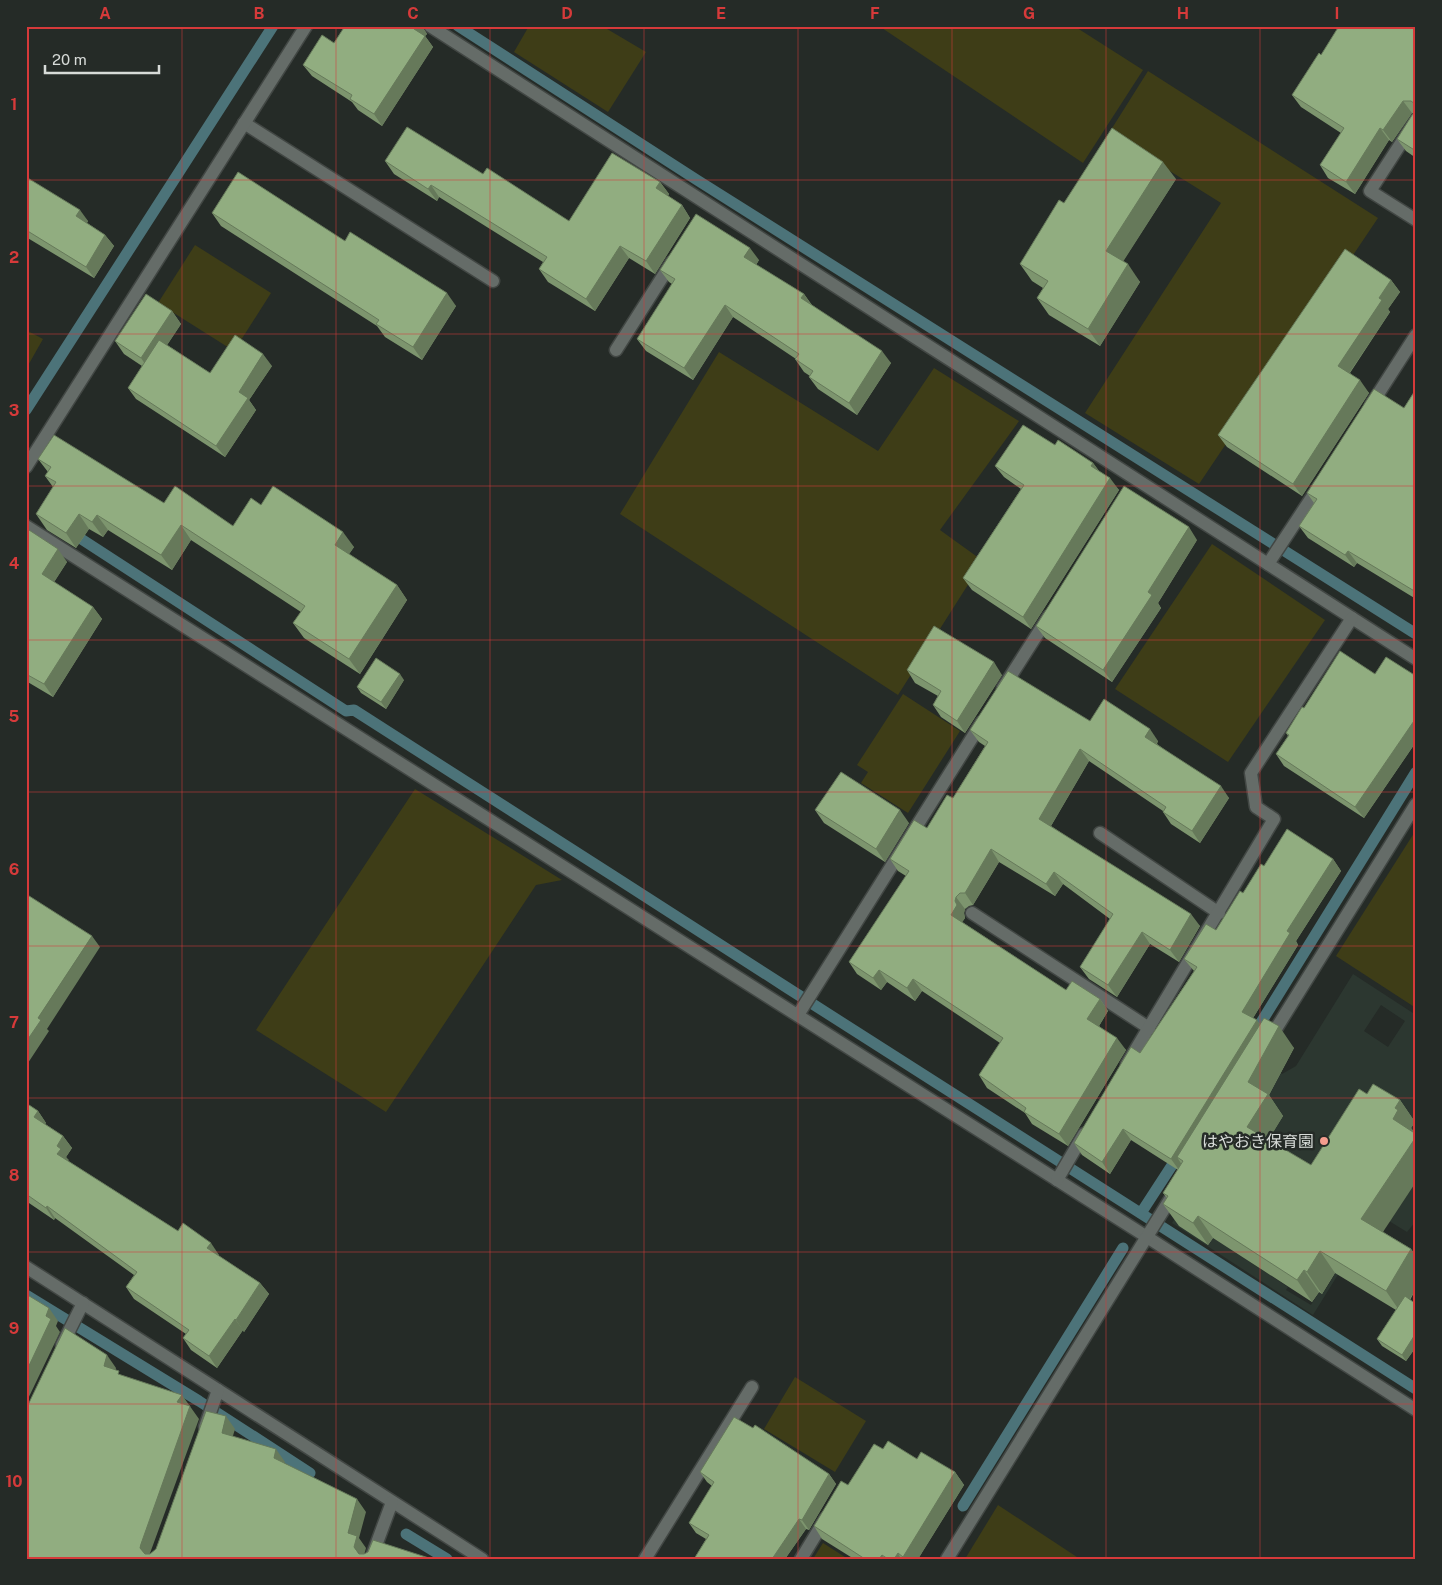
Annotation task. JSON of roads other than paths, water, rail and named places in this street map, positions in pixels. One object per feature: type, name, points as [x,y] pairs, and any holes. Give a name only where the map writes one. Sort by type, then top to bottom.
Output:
[{"type":"street","points":[[26,467],[306,26]]},
{"type":"street","points":[[430,26],[705,209],[1132,483],[1271,559],[1352,618],[1416,659]]},
{"type":"street","points":[[1416,120],[1370,191],[1416,220]]},
{"type":"street","points":[[244,124],[493,281]]},
{"type":"street","points":[[616,350],[678,253]]},
{"type":"street","points":[[1363,417],[1416,335]]},
{"type":"street","points":[[1271,559],[1326,474]]},
{"type":"street","points":[[26,526],[1149,1232],[1416,1410]]},
{"type":"street","points":[[998,696],[1056,604]]},
{"type":"street","points":[[1119,1078],[1274,819],[1256,807],[1251,772],[1352,618]]},
{"type":"street","points":[[800,1013],[988,713]]},
{"type":"street","points":[[1260,1055],[1416,804]]},
{"type":"street","points":[[1100,833],[1219,913]]},
{"type":"street","points":[[972,912],[1149,1028]]},
{"type":"street","points":[[1059,1176],[1093,1120]]},
{"type":"street","points":[[946,1559],[1182,1180]]},
{"type":"street","points":[[26,1267],[81,1308],[218,1390],[482,1559]]},
{"type":"street","points":[[58,1353],[81,1308]]},
{"type":"street","points":[[645,1559],[752,1387]]},
{"type":"street","points":[[201,1436],[218,1390]]},
{"type":"street","points":[[371,1559],[392,1502]]},
{"type":"street","points":[[801,1559],[830,1510]]},
{"type":"waterway","points":[[26,410],[273,26]]},
{"type":"waterway","points":[[458,26],[697,180],[1416,634]]},
{"type":"waterway","points":[[69,531],[346,711],[354,710],[1416,1389]]},
{"type":"waterway","points":[[1257,1029],[1416,772]]},
{"type":"waterway","points":[[1141,1213],[1180,1153]]},
{"type":"waterway","points":[[963,1506],[1123,1248]]},
{"type":"waterway","points":[[26,1295],[199,1401],[310,1473]]},
{"type":"waterway","points":[[406,1534],[447,1559]]},
{"type":"place","name":"はやおき保育園","points":[[1324,1141]]}]
